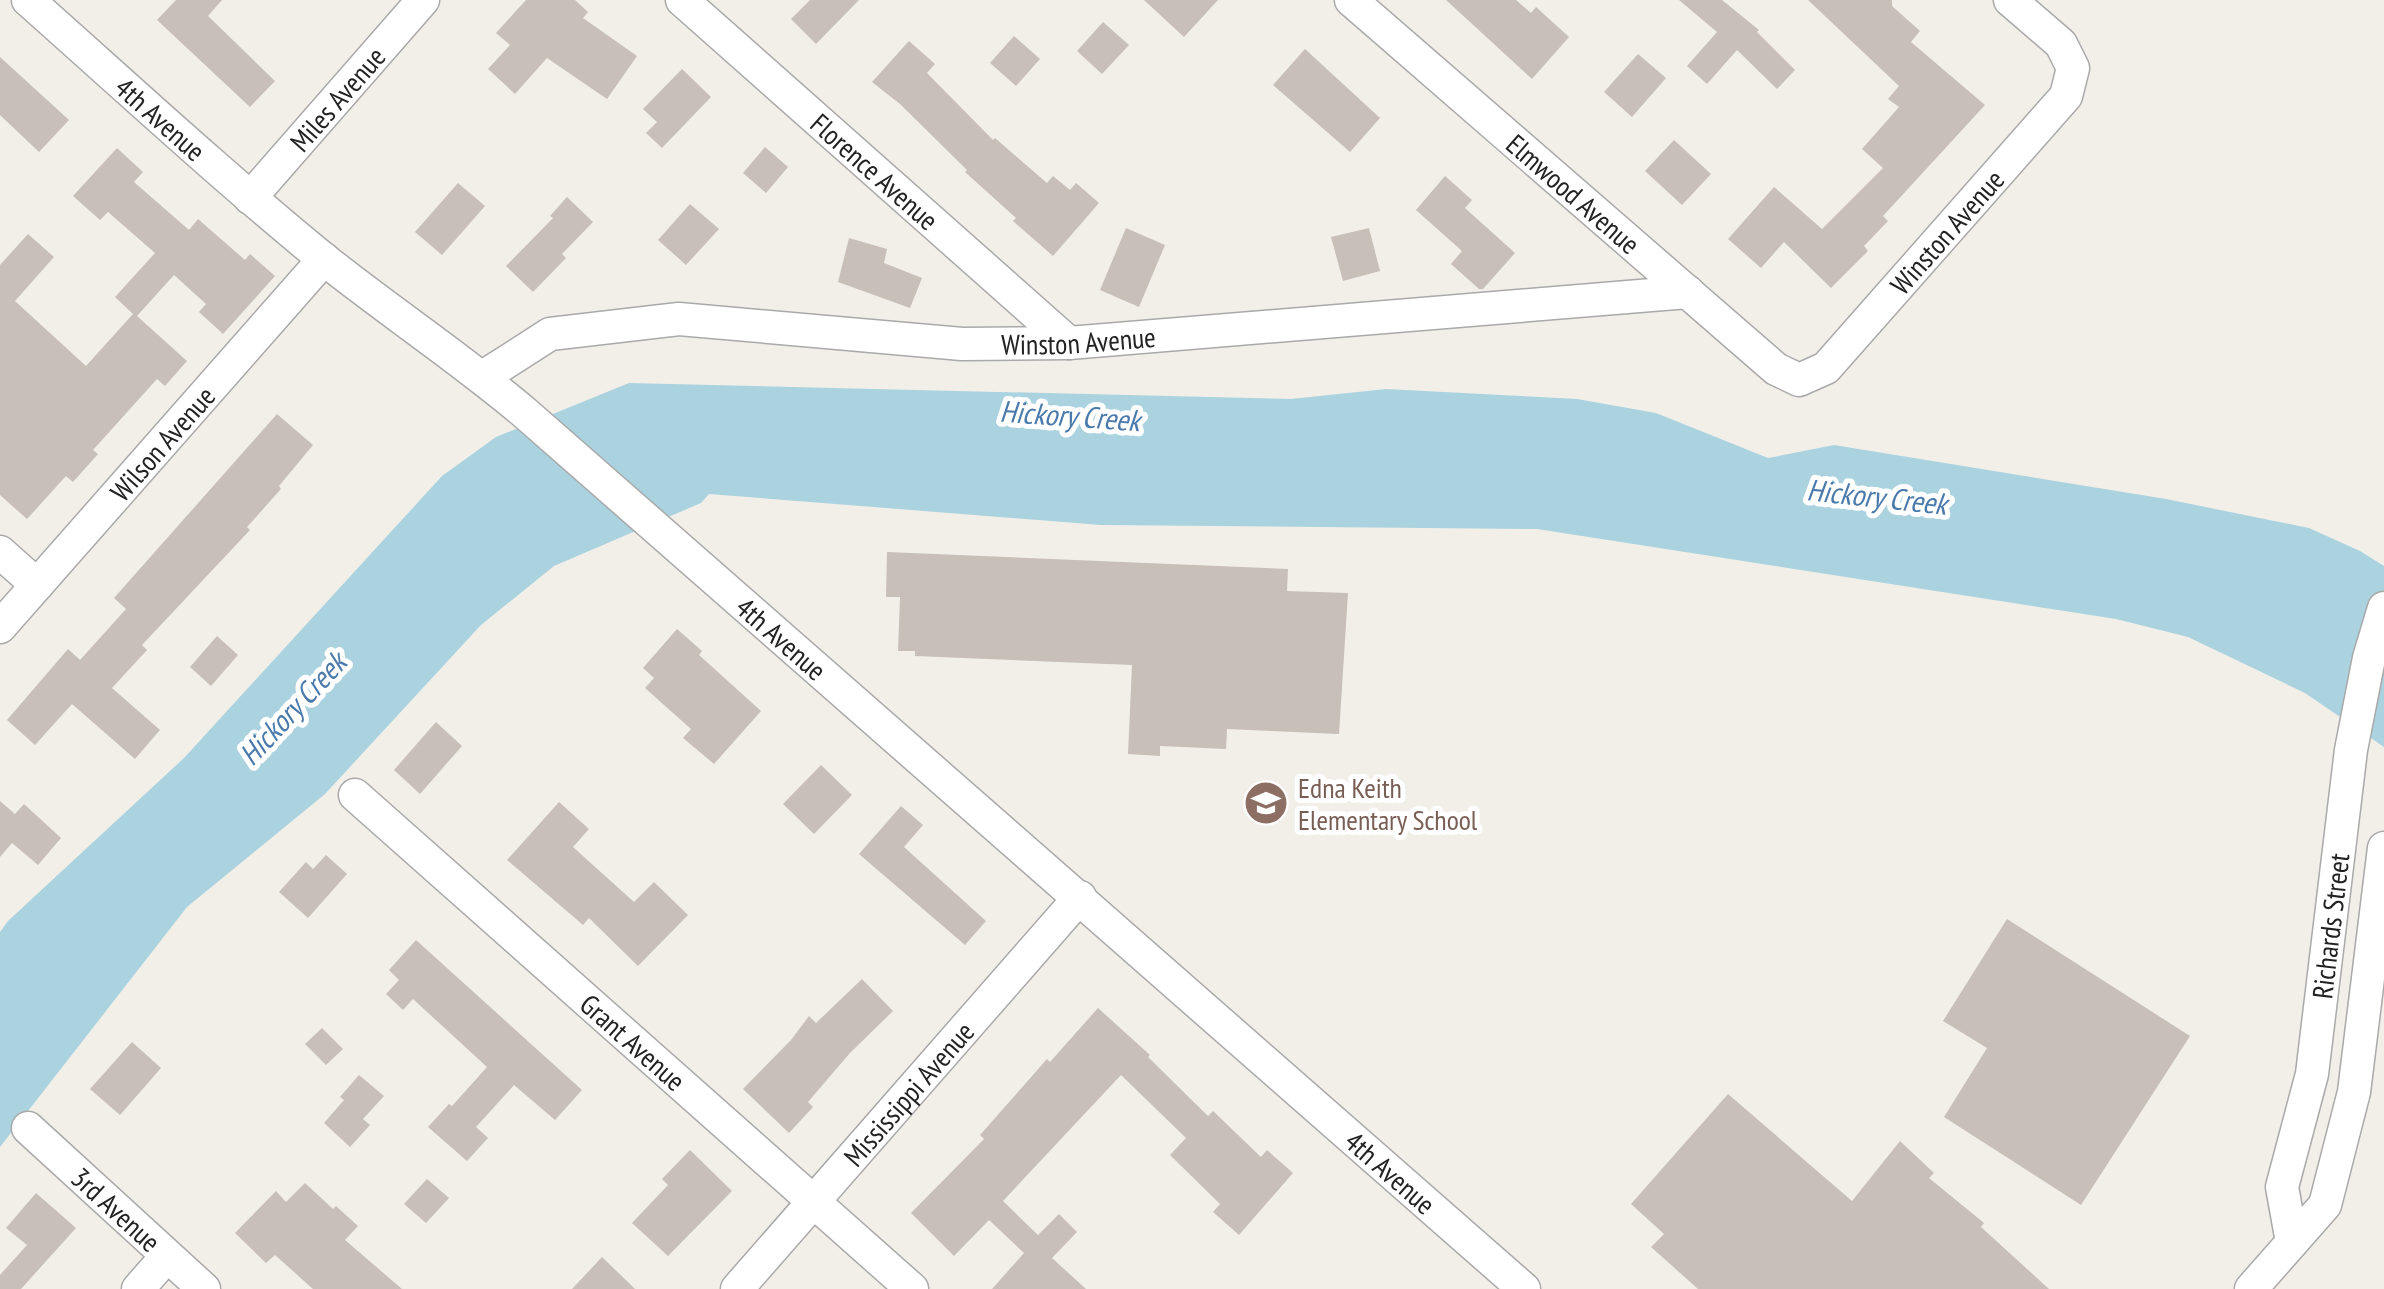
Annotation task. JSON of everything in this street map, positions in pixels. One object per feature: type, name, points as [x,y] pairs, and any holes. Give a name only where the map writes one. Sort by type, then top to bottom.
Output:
[{"type":"street","name":"4th Avenue","points":[[28,0],[250,198],[525,412],[1524,1289]]},
{"type":"street","name":"Miles Avenue","points":[[250,198],[423,0]]},
{"type":"street","name":"Florence Avenue","points":[[682,0],[1069,343]]},
{"type":"street","name":"Elmwood Avenue","points":[[1351,0],[1776,369],[1799,380]]},
{"type":"street","name":"Winston Avenue","points":[[1799,380],[1826,368],[2066,96],[2074,68],[2061,44],[2010,0]]},
{"type":"street","name":"Wilson Avenue","points":[[0,627],[324,259]]},
{"type":"street","name":"Winston Avenue","points":[[483,377],[550,334],[678,319],[962,344],[1069,343],[1688,292]]},
{"type":"street","points":[[0,552],[37,585]]},
{"type":"street","name":"Richards Street","points":[[2292,1242],[2282,1186],[2312,1074],[2352,750],[2369,658],[2384,608]]},
{"type":"street","name":"Grant Avenue","points":[[355,794],[912,1289]]},
{"type":"street","name":"Richards Street","points":[[2250,1289],[2324,1205],[2354,1092],[2381,905],[2384,848]]},
{"type":"street","points":[[2335,885],[2381,905]]},
{"type":"street","name":"Mississippi Avenue","points":[[737,1289],[1080,897]]},
{"type":"street","name":"3rd Avenue","points":[[28,1128],[204,1289]]},
{"type":"street","points":[[138,1289],[167,1256]]},
{"type":"water","name":"Hickory Creek","points":[[629,383],[1291,399],[1386,389],[1577,399],[1656,413],[1768,458],[1834,445],[2166,499],[2309,528],[2384,566],[2384,747],[2305,693],[2188,637],[2116,619],[1537,529],[1101,525],[709,494],[701,503],[554,566],[481,625],[325,794],[187,907],[0,1147],[0,932],[8,921],[184,758],[442,476],[496,437]]},
{"type":"building","points":[[176,0],[222,0],[208,16],[275,81],[250,107],[157,20]]},
{"type":"building","points":[[526,0],[575,0],[588,12],[583,18],[637,56],[607,99],[547,58],[515,94],[488,69],[510,45],[496,33]]},
{"type":"building","points":[[810,0],[859,0],[816,44],[791,19]]},
{"type":"building","points":[[1144,0],[1218,0],[1184,37]]},
{"type":"building","points":[[1446,0],[1516,0],[1531,13],[1536,7],[1569,37],[1532,79]]},
{"type":"building","points":[[1679,0],[1722,0],[1759,30],[1795,70],[1777,89],[1737,50],[1707,84],[1687,66],[1717,32]]},
{"type":"building","points":[[1808,0],[1892,0],[1892,6],[1920,31],[1911,42],[1985,105],[1883,216],[1888,221],[1864,246],[1868,251],[1831,288],[1784,242],[1761,268],[1728,239],[1774,187],[1822,229],[1883,168],[1862,149],[1899,107],[1888,99],[1899,86]]},
{"type":"building","points":[[1103,22],[1129,45],[1102,74],[1077,51]]},
{"type":"building","points":[[1014,36],[1040,59],[1016,86],[990,63]]},
{"type":"building","points":[[909,41],[935,64],[927,73],[993,140],[1047,183],[1053,176],[1070,190],[1076,183],[1099,203],[1053,256],[1013,221],[1016,218],[900,104],[872,82]]},
{"type":"building","points":[[1305,49],[1380,118],[1350,152],[1273,85]]},
{"type":"building","points":[[1638,54],[1666,78],[1632,117],[1604,92]]},
{"type":"building","points":[[0,57],[69,120],[39,152],[0,115]]},
{"type":"building","points":[[682,69],[711,97],[662,148],[646,133],[657,122],[643,109]]},
{"type":"building","points":[[1674,140],[1711,174],[1682,205],[1645,171]]},
{"type":"building","points":[[765,147],[788,167],[766,193],[743,173]]},
{"type":"building","points":[[117,148],[143,172],[134,182],[189,230],[198,219],[245,260],[250,254],[275,276],[223,334],[199,312],[206,304],[174,275],[137,316],[187,361],[165,386],[157,379],[93,450],[98,454],[73,482],[66,476],[27,519],[0,495],[0,265],[28,234],[54,257],[15,301],[86,366],[133,314],[115,297],[155,253],[108,212],[100,220],[73,196]]},
{"type":"building","points":[[1445,176],[1472,200],[1465,208],[1515,253],[1483,289],[1451,264],[1462,251],[1416,210]]},
{"type":"building","points":[[458,183],[485,206],[442,255],[415,232]]},
{"type":"building","points":[[567,197],[593,222],[533,292],[506,266],[553,218],[550,216]]},
{"type":"building","points":[[690,204],[719,229],[686,265],[658,240]]},
{"type":"building","points":[[1126,228],[1165,245],[1139,307],[1100,290]]},
{"type":"building","points":[[1369,228],[1380,271],[1343,281],[1331,237]]},
{"type":"building","points":[[849,238],[887,249],[884,263],[922,278],[910,308],[838,282]]},
{"type":"building","points":[[277,414],[313,445],[247,527],[250,530],[142,645],[147,650],[112,688],[160,730],[135,759],[72,704],[35,745],[7,720],[68,649],[80,660],[126,609],[114,598]]},
{"type":"building","points":[[887,552],[1288,569],[1287,591],[1348,593],[1339,734],[1227,729],[1226,749],[1160,746],[1160,756],[1128,754],[1132,665],[915,656],[915,651],[898,651],[900,597],[886,597]]},
{"type":"building","points":[[677,629],[702,651],[699,655],[761,711],[714,764],[683,738],[691,729],[645,688],[654,678],[643,668]]},
{"type":"building","points":[[217,636],[238,655],[211,686],[190,667]]},
{"type":"building","points":[[436,722],[462,746],[420,794],[394,770]]},
{"type":"building","points":[[821,765],[852,795],[814,834],[783,804]]},
{"type":"building","points":[[0,801],[15,814],[24,804],[61,838],[38,865],[12,843],[0,857]]},
{"type":"building","points":[[559,802],[589,829],[573,847],[634,902],[654,882],[688,915],[638,966],[589,918],[583,925],[507,860]]},
{"type":"building","points":[[901,806],[923,825],[904,847],[986,921],[965,945],[859,854]]},
{"type":"building","points":[[326,855],[347,874],[308,918],[279,892],[306,862],[313,869]]},
{"type":"building","points":[[2007,919],[2190,1036],[2081,1205],[1944,1117],[1987,1048],[1943,1021]]},
{"type":"building","points":[[416,940],[582,1090],[555,1120],[514,1085],[476,1127],[488,1138],[467,1161],[428,1127],[487,1067],[413,999],[403,1010],[386,994],[399,980],[389,970]]},
{"type":"building","points":[[862,979],[893,1011],[808,1102],[813,1107],[789,1133],[743,1089],[809,1016],[816,1023]]},
{"type":"building","points":[[1098,1008],[1208,1116],[1213,1111],[1261,1157],[1267,1150],[1293,1173],[1239,1235],[1213,1212],[1220,1204],[1170,1155],[1186,1138],[1121,1075],[1003,1201],[1038,1235],[1059,1214],[1077,1232],[1052,1258],[1086,1289],[992,1289],[1024,1253],[989,1220],[954,1256],[911,1213],[984,1139],[980,1135]]},
{"type":"building","points":[[322,1028],[343,1049],[326,1065],[305,1044]]},
{"type":"building","points":[[132,1042],[161,1068],[120,1115],[90,1089]]},
{"type":"building","points":[[359,1075],[384,1096],[363,1119],[370,1125],[350,1147],[324,1123]]},
{"type":"building","points":[[1728,1094],[1852,1201],[1900,1141],[1934,1173],[1929,1178],[1984,1223],[1981,1227],[2049,1289],[1698,1289],[1651,1247],[1664,1234],[1631,1204]]},
{"type":"building","points":[[690,1150],[732,1191],[668,1256],[632,1223],[668,1185],[662,1179]]},
{"type":"building","points":[[427,1179],[449,1198],[426,1223],[404,1204]]},
{"type":"building","points":[[305,1183],[358,1226],[345,1240],[402,1289],[313,1289],[275,1255],[266,1263],[235,1233],[276,1191],[286,1202]]},
{"type":"building","points":[[36,1193],[76,1228],[21,1289],[0,1289],[0,1275],[27,1245],[6,1228]]},
{"type":"building","points":[[602,1257],[635,1289],[572,1289]]},
{"type":"place","name":"Edna Keith Elementary School","points":[[1266,803]]}]
